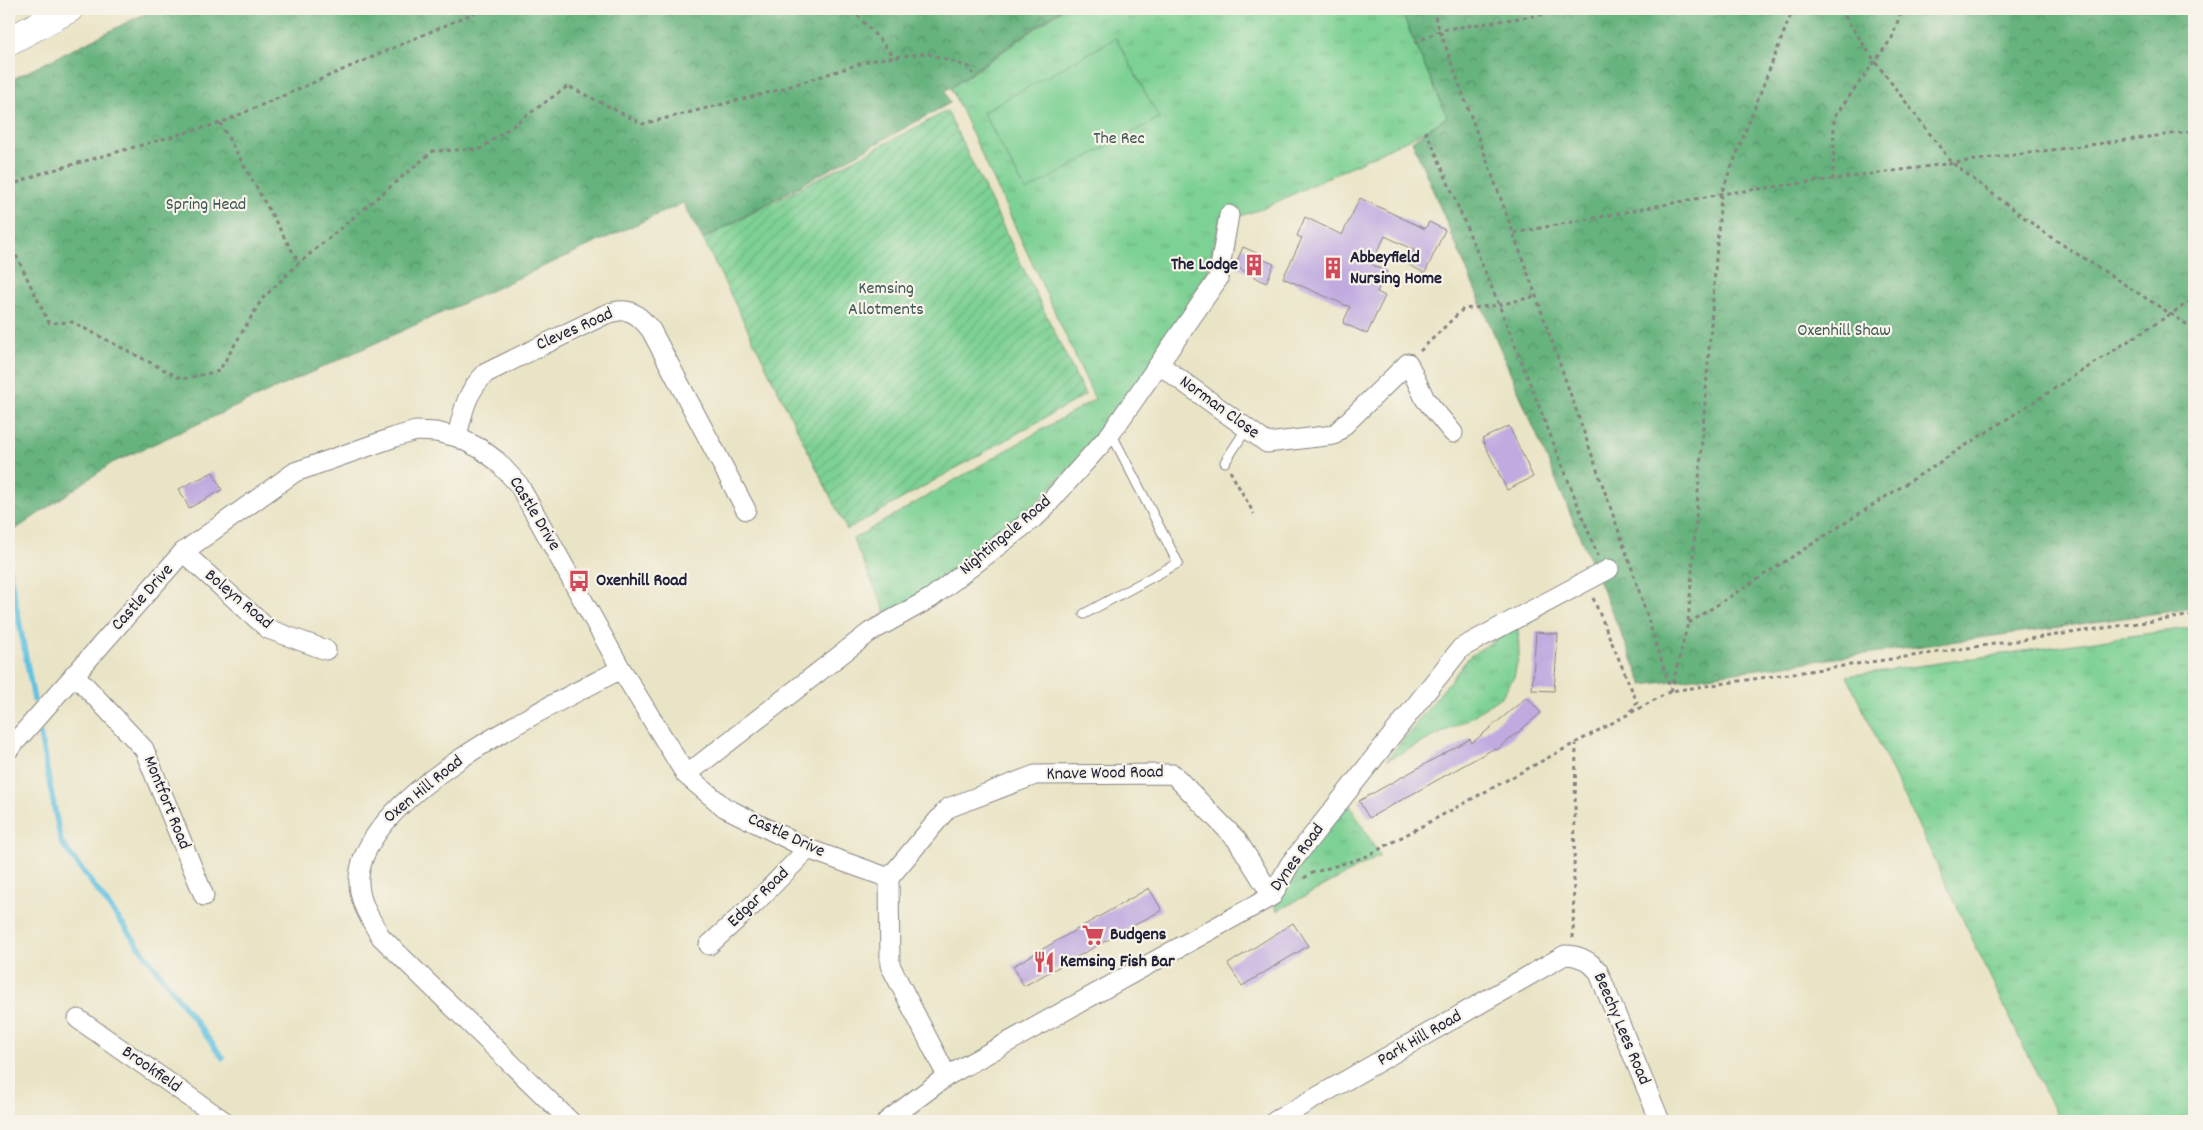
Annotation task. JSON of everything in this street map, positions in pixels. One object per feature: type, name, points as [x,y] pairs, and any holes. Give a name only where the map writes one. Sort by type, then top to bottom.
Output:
[{"type":"highway","points":[[9,41],[69,9]]},
{"type":"street","name":"Nightingale Road","points":[[686,775],[870,632],[931,598],[1039,514],[1111,433],[1218,279],[1229,215]]},
{"type":"street","name":"Cleves Road","points":[[457,437],[463,410],[474,384],[486,373],[604,314],[622,310],[631,312],[637,315],[651,330],[746,510]]},
{"type":"street","name":"Norman Close","points":[[1160,365],[1267,443],[1334,435],[1408,363]]},
{"type":"street","points":[[1408,363],[1425,400],[1453,433]]},
{"type":"street","name":"Castle Drive","points":[[9,749],[183,552],[295,472],[416,431],[436,432],[457,437],[481,449],[497,461],[519,485],[621,669],[686,775],[724,807],[808,850],[889,878]]},
{"type":"street","name":"Boleyn Road","points":[[183,552],[268,629],[326,650]]},
{"type":"street","name":"Dynes Road","points":[[887,1121],[947,1076],[1272,896],[1290,864],[1461,648],[1606,570]]},
{"type":"street","name":"Oxen Hill Road","points":[[570,1121],[381,936],[362,905],[360,871],[364,855],[379,827],[403,803],[438,775],[496,736],[621,669]]},
{"type":"street","name":"Montfort Road","points":[[74,674],[144,749],[204,896]]},
{"type":"street","name":"Knave Wood Road","points":[[889,878],[948,808],[1035,775],[1173,774],[1237,840],[1272,896]]},
{"type":"street","name":"Edgar Road","points":[[709,945],[756,902],[808,850]]},
{"type":"street","points":[[889,878],[890,965],[947,1076]]},
{"type":"street","name":"Park Hill Road","points":[[1275,1121],[1569,955]]},
{"type":"street","name":"Beechy Lees Road","points":[[1569,955],[1591,962],[1598,972],[1660,1121]]},
{"type":"street","name":"Brookfield","points":[[78,1019],[224,1121]]},
{"type":"lane","points":[[1225,462],[1247,428]]},
{"type":"lane","points":[[1084,614],[1178,563],[1111,433]]},
{"type":"path","points":[[9,186],[39,174],[220,123],[483,9]]},
{"type":"path","points":[[852,9],[895,57]]},
{"type":"path","points":[[1432,9],[1514,233],[1632,569],[1671,691]]},
{"type":"path","points":[[1415,43],[1441,30],[1579,9]]},
{"type":"path","points":[[1671,691],[1688,623],[1721,194],[1793,9]]},
{"type":"path","points":[[1840,9],[1874,60],[1952,163],[2046,234],[2194,329]]},
{"type":"path","points":[[1833,180],[1834,117],[1892,38],[1902,9]]},
{"type":"path","points":[[9,241],[49,323],[72,322],[182,379],[219,371],[262,299],[299,263],[433,151],[480,149],[568,86],[643,124],[775,91],[872,60],[926,53],[969,68],[973,74]]},
{"type":"path","points":[[220,123],[299,263]]},
{"type":"path","points":[[1514,233],[1721,194],[2194,130]]},
{"type":"path","points":[[1425,131],[1499,305],[1606,570]]},
{"type":"path","points":[[1408,363],[1462,310],[1499,305],[1536,296]]},
{"type":"path","points":[[1688,623],[2194,299]]},
{"type":"path","points":[[1225,462],[1254,514]]},
{"type":"path","points":[[1586,581],[1637,702],[1629,715]]},
{"type":"path","points":[[1272,896],[1312,873],[1365,857],[1671,691],[2194,615]]},
{"type":"path","points":[[1569,955],[1576,744]]},
{"type":"green space","name":"Spring Head","points":[[154,9],[1061,9],[945,91],[950,103],[703,239],[683,203],[112,463],[9,534],[9,81]]},
{"type":"green space","name":"The Rec","points":[[1063,9],[1400,9],[1447,117],[1425,131],[1264,208],[1219,223],[1208,271],[1154,359],[1099,437],[1027,513],[926,592],[886,613],[853,539],[1095,399],[951,88]]},
{"type":"green space","name":"Oxenhill Shaw","points":[[1400,9],[2194,9],[2194,608],[1643,685],[1412,141],[1447,117]]},
{"type":"green space","points":[[1116,38],[1159,118],[1026,191],[983,112]]},
{"type":"green space","name":"Kemsing Allotments","points":[[947,111],[1085,395],[847,530],[703,239]]},
{"type":"green space","points":[[1518,625],[1519,655],[1514,677],[1502,696],[1467,720],[1387,760],[1470,656]]},
{"type":"green space","points":[[2194,627],[2194,1121],[2059,1121],[1847,676]]},
{"type":"green space","points":[[1348,802],[1380,856],[1277,911],[1275,901],[1294,869]]},
{"type":"building","name":"Abbeyfield Nursing Home","points":[[1360,198],[1425,229],[1429,222],[1445,230],[1425,273],[1407,264],[1414,250],[1385,236],[1371,264],[1387,272],[1377,292],[1385,296],[1367,334],[1343,323],[1350,307],[1283,278],[1302,238],[1297,236],[1305,217],[1342,235]]},
{"type":"building","name":"The Lodge","points":[[1243,247],[1259,254],[1257,257],[1274,264],[1266,283],[1235,266]]},
{"type":"building","points":[[1509,426],[1533,477],[1507,490],[1482,439]]},
{"type":"building","points":[[213,472],[222,490],[189,508],[179,489]]},
{"type":"building","points":[[1536,632],[1558,634],[1554,691],[1532,690]]},
{"type":"building","points":[[1527,697],[1541,713],[1497,750],[1495,748],[1369,818],[1359,801],[1470,739],[1472,743]]},
{"type":"building","points":[[1149,888],[1162,910],[1024,986],[1013,966]]},
{"type":"building","points":[[1293,923],[1308,946],[1242,986],[1228,964]]},
{"type":"waterway","points":[[9,568],[34,700]]},
{"type":"waterway","points":[[40,734],[61,842],[223,1058]]},
{"type":"place","name":"The Lodge","points":[[1254,265]]},
{"type":"place","name":"Abbeyfield Nursing Home","points":[[1333,268]]},
{"type":"place","name":"Oxenhill Road","points":[[579,581]]},
{"type":"place","name":"Budgens","points":[[1093,935]]},
{"type":"place","name":"Kemsing Fish Bar","points":[[1044,962]]}]
